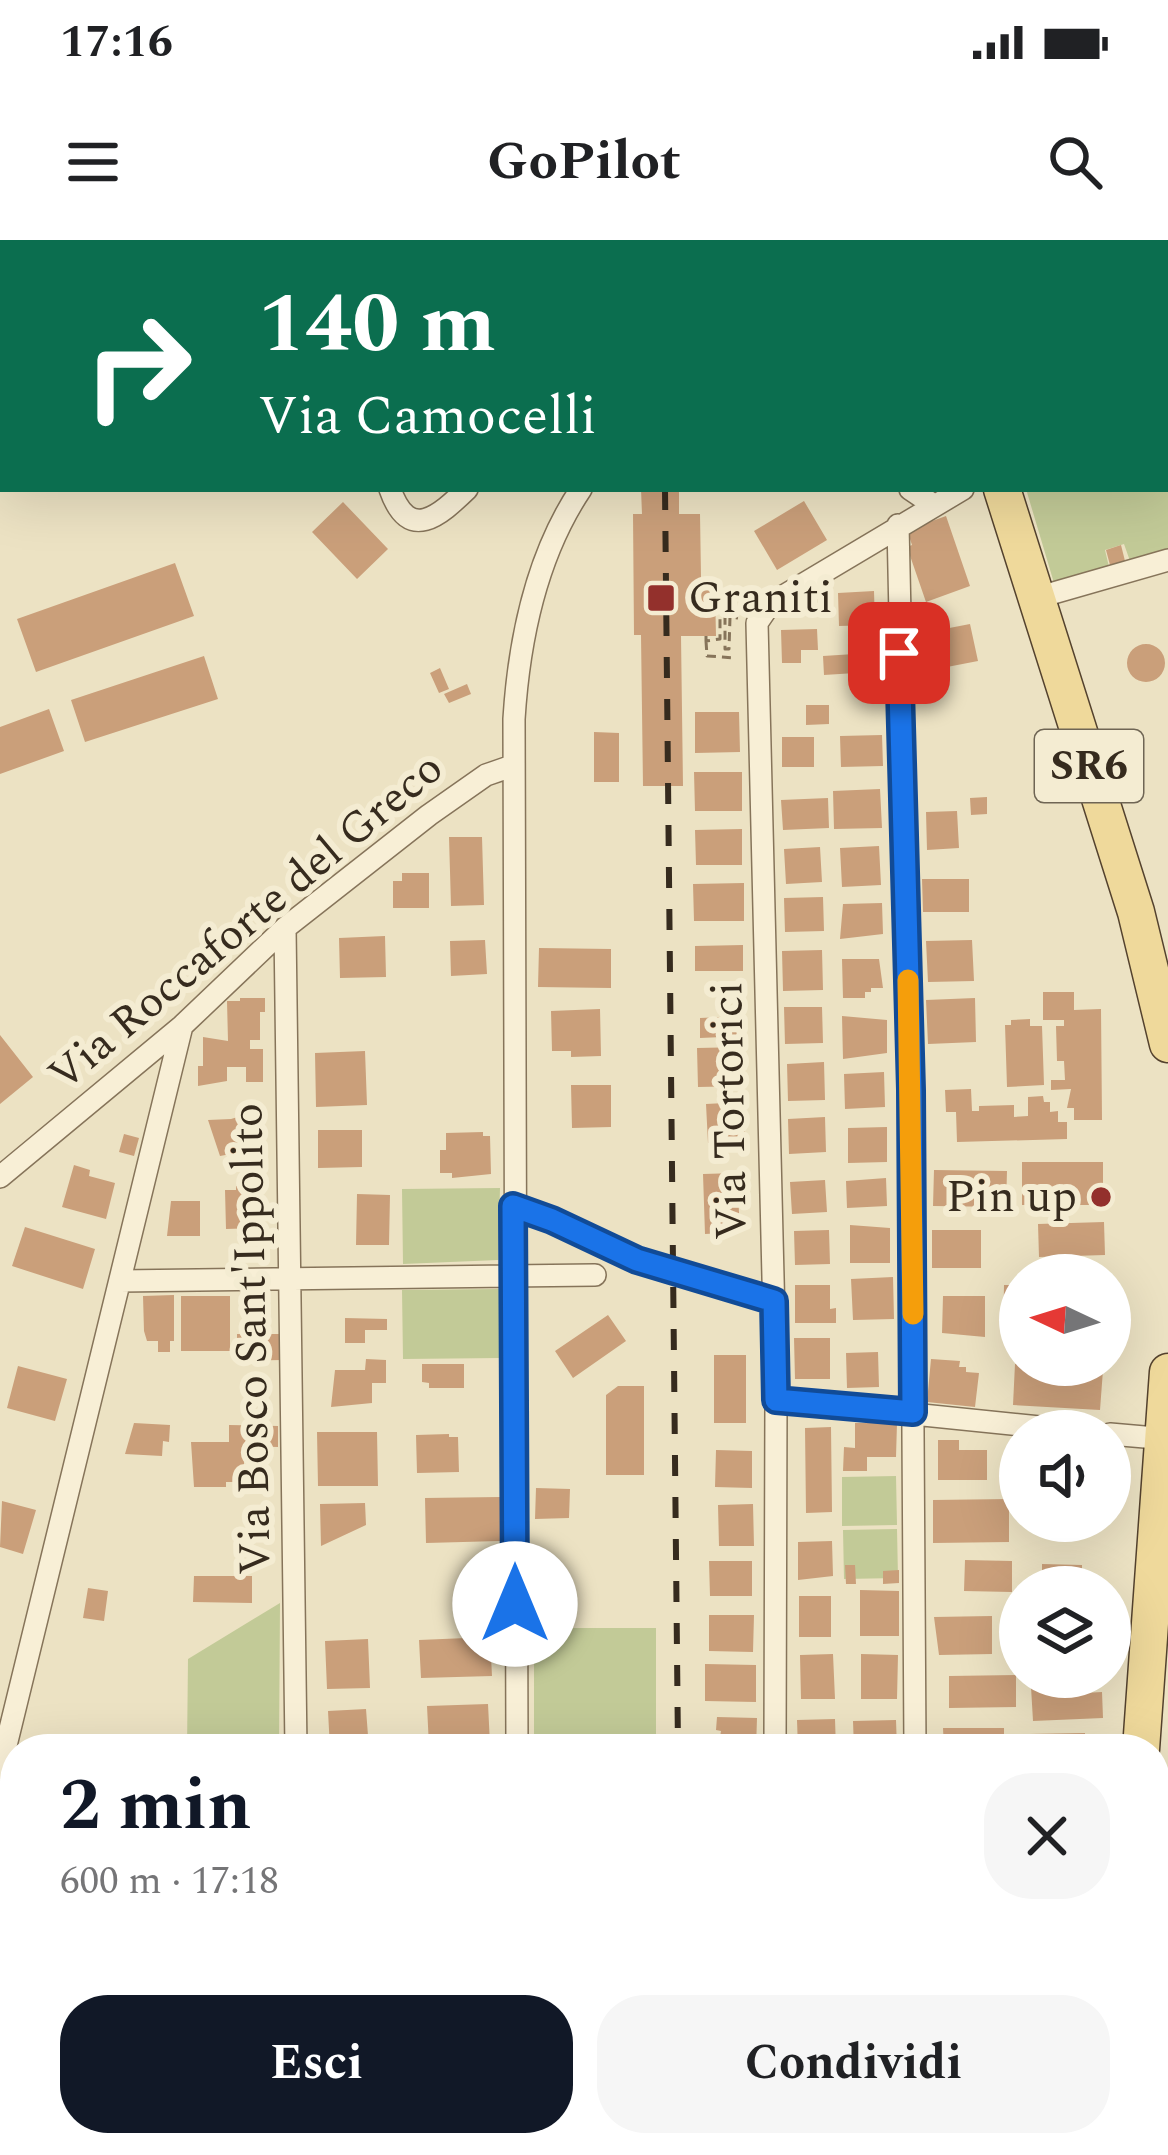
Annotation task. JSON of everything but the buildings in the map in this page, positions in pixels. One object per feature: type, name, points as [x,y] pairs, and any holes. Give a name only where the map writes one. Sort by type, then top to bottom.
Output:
[{"type":"main road","name":"SR6","points":[[1003,492],[1136,912],[1168,1044]]},
{"type":"main road","points":[[1143,1734],[1158,1622],[1168,1372]]},
{"type":"street","points":[[391,492],[410,516],[424,521],[439,516],[464,492]]},
{"type":"street","points":[[512,766],[517,684],[533,598],[559,527],[579,492]]},
{"type":"street","points":[[914,492],[932,504]]},
{"type":"street","points":[[758,623],[770,604],[957,492]]},
{"type":"street","points":[[898,526],[911,1090],[915,1734]]},
{"type":"street","points":[[1036,598],[1168,560]]},
{"type":"street","name":"Via Tortorici","points":[[758,623],[776,1400],[775,1734]]},
{"type":"street","name":"Via Roccaforte del Greco","points":[[0,1177],[182,1026],[285,928],[485,775],[512,766],[517,1734]]},
{"type":"street","name":"Via Bosco Sant'Ippolito","points":[[285,928],[296,1734]]},
{"type":"street","points":[[9,1734],[182,1026]]},
{"type":"street","points":[[513,1206],[637,1260],[774,1301]]},
{"type":"street","points":[[120,1281],[595,1275]]},
{"type":"street","points":[[776,1400],[999,1422]]},
{"type":"street","points":[[1131,1437],[1165,1440]]},
{"type":"path","points":[[740,658],[706,656],[706,638],[720,639],[720,617],[724,617],[725,649],[730,649],[730,617],[740,618],[740,631],[758,623]]},
{"type":"green space","points":[[1027,492],[1168,492],[1168,550],[1130,561],[1124,544],[1105,550],[1109,567],[1054,583]]},
{"type":"green space","points":[[500,1188],[498,1260],[403,1264],[402,1189]]},
{"type":"green space","points":[[499,1289],[500,1358],[403,1359],[402,1290]]},
{"type":"green space","points":[[896,1476],[897,1525],[842,1526],[842,1477]]},
{"type":"green space","points":[[897,1529],[898,1578],[844,1579],[843,1530]]},
{"type":"green space","points":[[280,1603],[279,1734],[187,1734],[188,1659]]},
{"type":"green space","points":[[534,1628],[656,1628],[656,1734],[534,1734]]},
{"type":"railway","points":[[665,492],[678,1734]]},
{"type":"slow traffic","points":[[908,980],[913,1314]]},
{"type":"place","name":"Graniti","points":[[661,598]]},
{"type":"place","name":"Pin up","points":[[1101,1197]]},
{"type":"route","points":[[515,1604],[513,1206],[637,1260],[774,1301],[776,1400],[913,1412],[911,1090],[899,653]]}]
